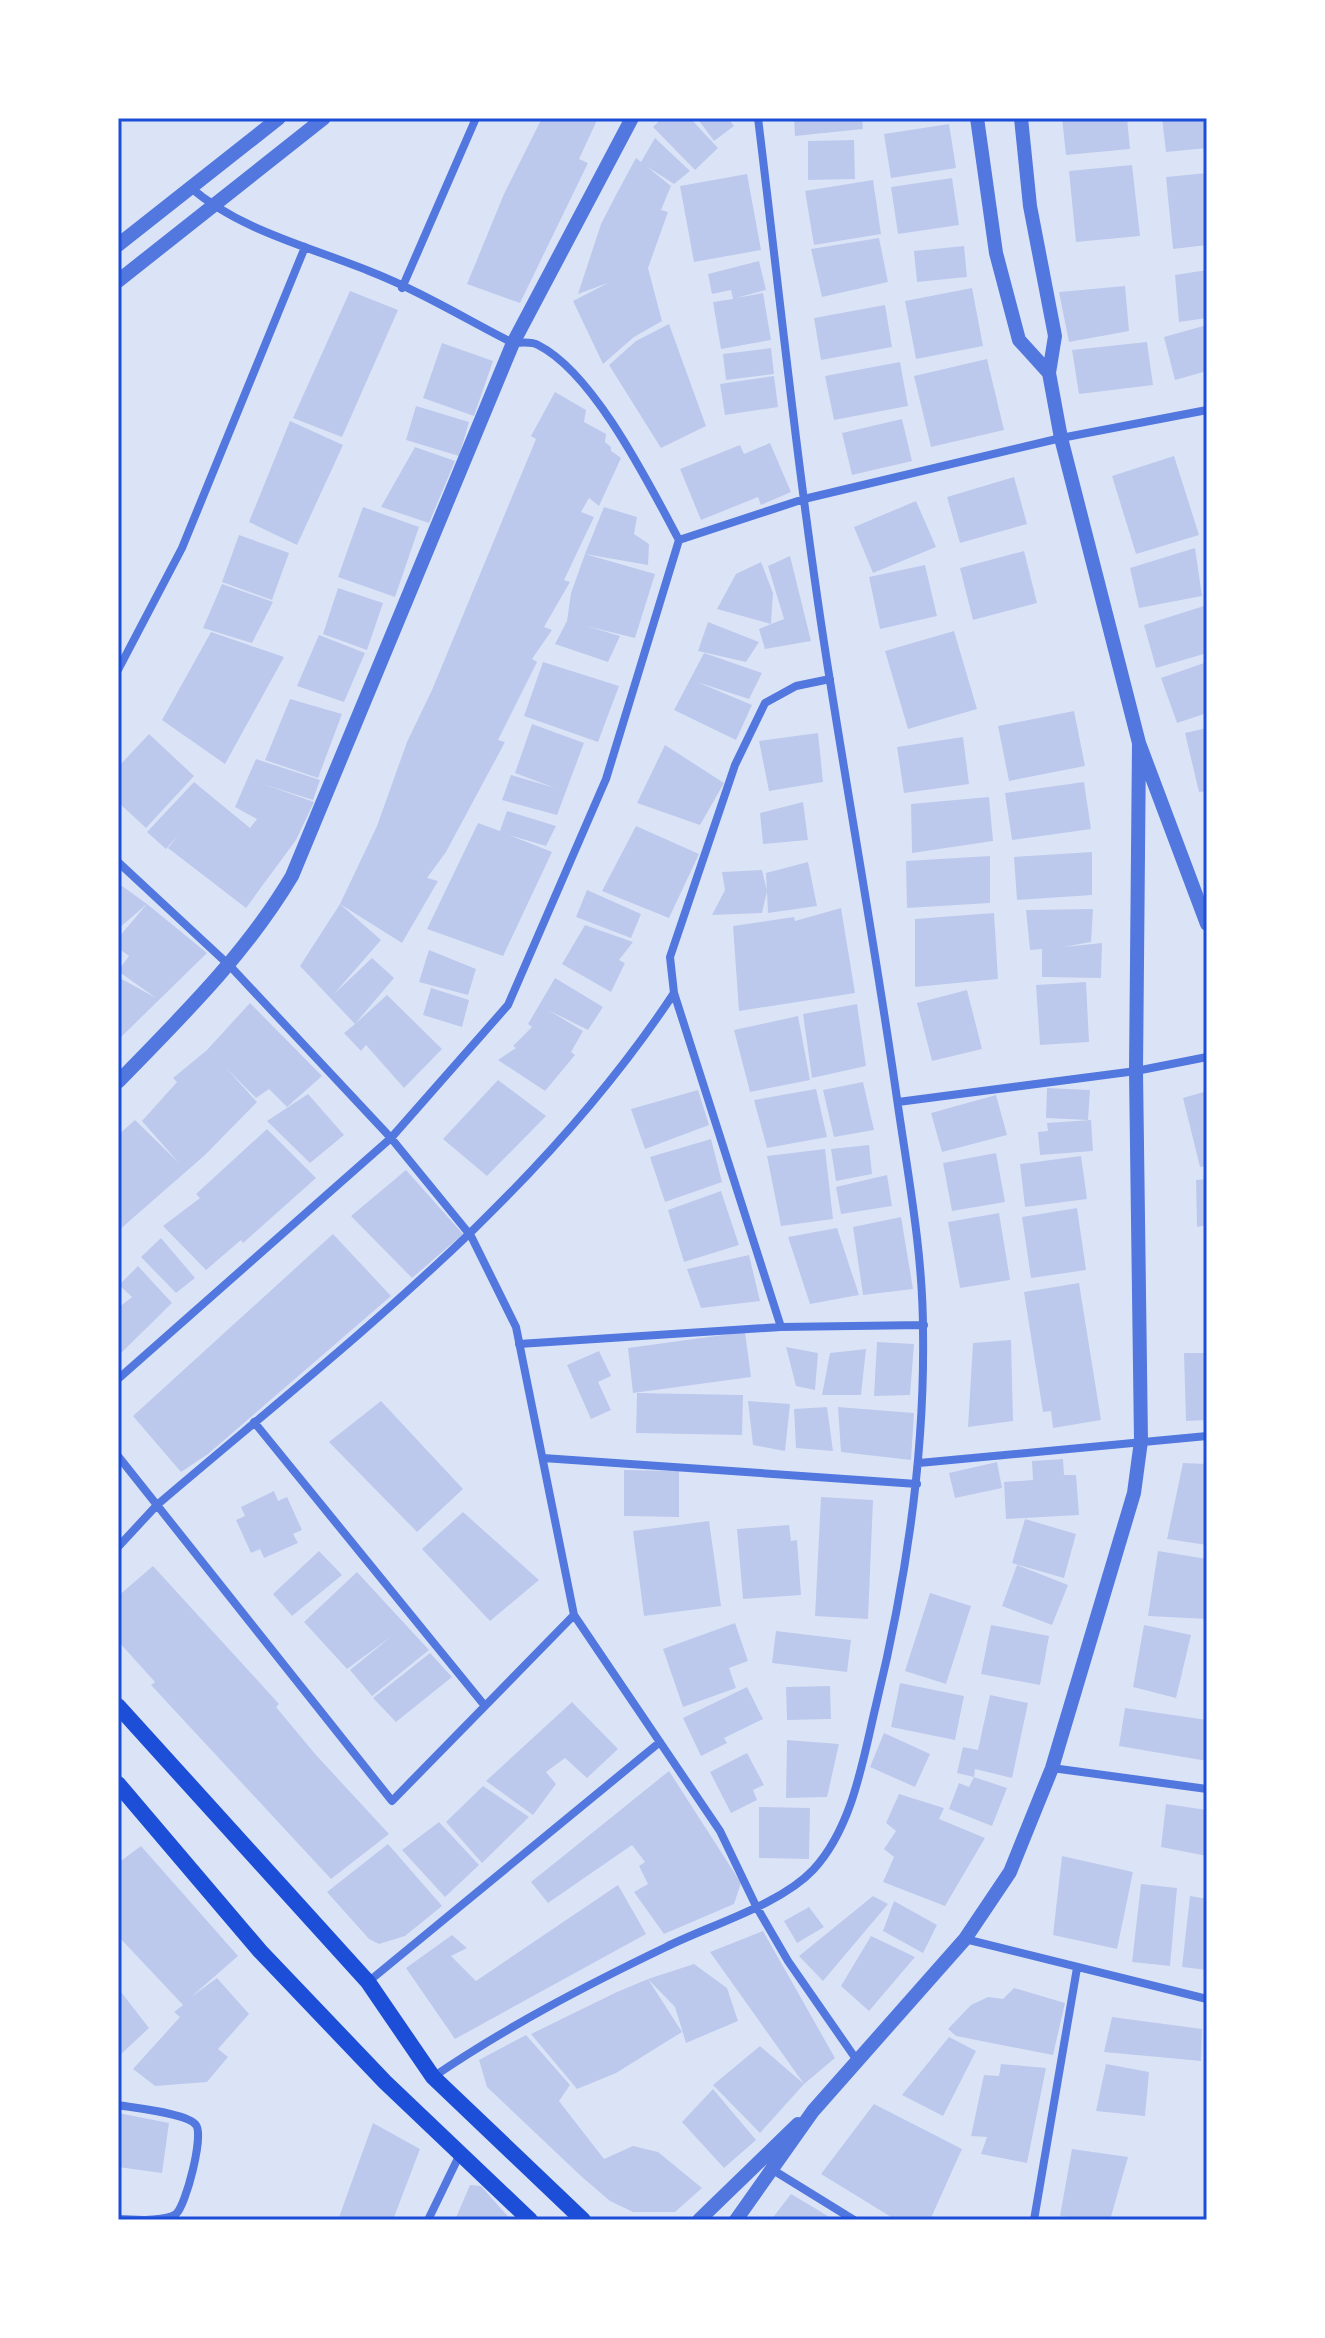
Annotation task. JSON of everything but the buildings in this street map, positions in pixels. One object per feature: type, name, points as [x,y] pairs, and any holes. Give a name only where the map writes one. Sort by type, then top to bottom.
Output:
[{"type":"main road","points":[[118,1706],[368,1982],[433,2077],[583,2220]]},
{"type":"main road","points":[[118,1784],[260,1951],[460,2154],[530,2220]]},
{"type":"street","points":[[118,245],[279,118]]},
{"type":"street","points":[[118,281],[324,118]]},
{"type":"street","points":[[402,288],[476,118]]},
{"type":"street","points":[[118,1082],[230,966],[275,905],[306,846],[513,343],[632,118]]},
{"type":"street","points":[[433,2077],[501,2031],[546,2006],[756,1906],[811,1873],[840,1828],[859,1776],[887,1663],[917,1484],[924,1325],[917,1232],[804,499],[758,118]]},
{"type":"street","points":[[977,118],[996,253],[1019,340],[1049,373]]},
{"type":"street","points":[[1021,118],[1030,206],[1055,336],[1049,373],[1061,438],[1139,743],[1207,924]]},
{"type":"street","points":[[118,1379],[391,1138],[508,1005],[606,779],[679,540],[630,452],[570,369],[535,343],[513,343],[370,271],[305,247],[211,205],[190,187]]},
{"type":"street","points":[[118,670],[182,548],[305,247]]},
{"type":"street","points":[[679,540],[804,499],[1061,438],[1207,410]]},
{"type":"street","points":[[781,1327],[674,993],[670,957],[735,765],[765,703],[796,686],[830,679]]},
{"type":"street","points":[[736,2220],[813,2111],[965,1939],[1010,1872],[1052,1768],[1134,1493],[1141,1441],[1136,1071],[1139,743]]},
{"type":"street","points":[[118,862],[230,966],[391,1138],[471,1236],[516,1327],[574,1615],[720,1831],[756,1906],[788,1961],[856,2059]]},
{"type":"street","points":[[118,1547],[157,1505],[471,1236],[629,1062],[674,993]]},
{"type":"street","points":[[898,1102],[1136,1071],[1207,1057]]},
{"type":"street","points":[[519,1344],[781,1327],[924,1325]]},
{"type":"street","points":[[254,1422],[485,1706]]},
{"type":"street","points":[[919,1463],[1207,1436]]},
{"type":"street","points":[[118,1456],[392,1801],[574,1615]]},
{"type":"street","points":[[543,1458],[917,1484]]},
{"type":"street","points":[[368,1982],[660,1742]]},
{"type":"street","points":[[1052,1768],[1207,1789]]},
{"type":"street","points":[[965,1939],[1207,1999]]},
{"type":"street","points":[[1034,2220],[1077,1968]]},
{"type":"street","points":[[118,2105],[183,2118],[194,2122],[198,2129],[193,2170],[182,2208],[172,2218],[118,2219]]},
{"type":"street","points":[[699,2220],[813,2111]]},
{"type":"street","points":[[428,2220],[460,2154]]},
{"type":"street","points":[[773,2170],[854,2220]]},
{"type":"shaded area","points":[[118,118],[1207,118],[1207,2220],[118,2220]]}]
